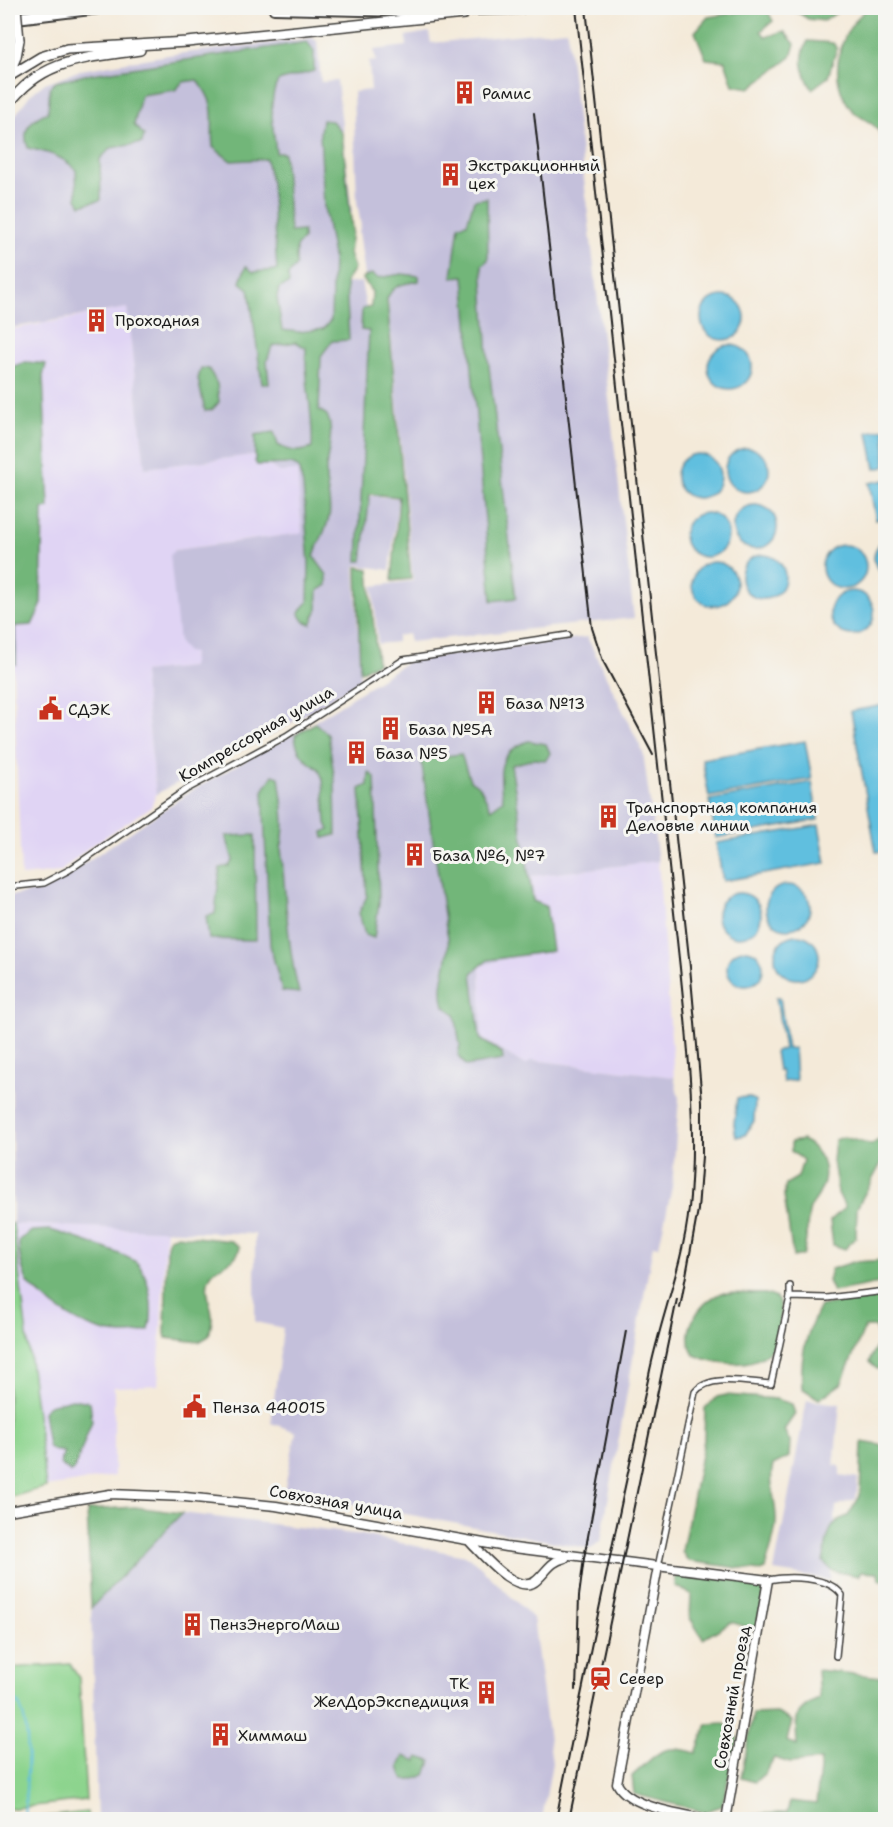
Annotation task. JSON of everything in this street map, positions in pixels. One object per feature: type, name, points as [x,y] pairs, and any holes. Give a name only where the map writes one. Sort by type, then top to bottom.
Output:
[{"type":"highway","points":[[8,19],[99,8]]},
{"type":"highway","points":[[274,8],[496,10],[521,8]]},
{"type":"main road","points":[[8,77],[16,57],[19,40],[16,8]]},
{"type":"main road","points":[[8,77],[41,57],[67,50],[187,42],[496,10]]},
{"type":"main road","points":[[8,105],[34,78],[58,65],[187,42]]},
{"type":"main road","name":"Совхозная улица","points":[[8,1511],[110,1494],[185,1497],[276,1506],[533,1551],[768,1580]]},
{"type":"main road","points":[[468,1541],[513,1582],[528,1585],[555,1561],[572,1556]]},
{"type":"main road","points":[[533,1551],[541,1560],[542,1574]]},
{"type":"main road","points":[[658,1567],[617,1783],[620,1790],[645,1804],[710,1820]]},
{"type":"main road","name":"Совхозный проезд","points":[[726,1820],[768,1580]]},
{"type":"street","name":"Компрессорная улица","points":[[8,887],[45,883],[69,870],[188,789],[286,736],[403,660],[568,634]]},
{"type":"street","points":[[658,1567],[695,1392],[700,1386],[715,1382],[771,1384],[790,1297],[790,1286]]},
{"type":"street","points":[[790,1297],[827,1298],[885,1292]]},
{"type":"street","points":[[768,1580],[794,1579],[831,1585],[842,1595],[836,1656]]},
{"type":"shaded area","points":[[567,30],[634,618],[410,642],[408,634],[397,636],[397,642],[378,644],[373,586],[413,581],[388,299],[365,276],[359,231],[361,226],[357,202],[353,92],[371,90],[369,62],[376,61],[374,50],[407,46],[406,36],[429,32],[431,43]]},
{"type":"shaded area","points":[[312,38],[317,41],[321,82],[337,81],[352,213],[335,215],[342,284],[361,282],[371,333],[363,495],[398,498],[390,570],[357,565],[355,567],[360,681],[278,731],[156,794],[143,672],[192,667],[193,653],[187,652],[179,643],[170,555],[175,550],[302,533],[297,471],[279,472],[253,455],[145,468],[127,308],[10,328],[8,125],[30,95],[45,83],[81,70],[168,55]]},
{"type":"shaded area","points":[[127,308],[145,468],[253,455],[279,472],[297,470],[302,533],[174,550],[193,653],[192,667],[143,672],[156,794],[151,807],[88,848],[60,872],[21,876],[8,528],[8,330]]},
{"type":"shaded area","points":[[587,637],[643,752],[658,861],[531,876],[541,948],[480,966],[482,1038],[525,1065],[532,1060],[674,1077],[679,1098],[672,1187],[659,1246],[653,1245],[601,1540],[591,1549],[284,1491],[296,1432],[271,1423],[283,1328],[255,1322],[255,1234],[13,1224],[10,896],[45,890],[196,788],[306,727],[410,660]]},
{"type":"shaded area","points":[[658,861],[674,1077],[533,1060],[525,1065],[482,1038],[480,965],[541,948],[531,876]]},
{"type":"shaded area","points":[[13,1224],[166,1230],[158,1385],[114,1387],[114,1476],[46,1487]]},
{"type":"shaded area","points":[[807,1400],[840,1404],[834,1465],[840,1466],[840,1475],[858,1478],[856,1499],[836,1506],[830,1580],[774,1571]]},
{"type":"shaded area","points":[[182,1513],[362,1535],[470,1557],[533,1618],[552,1763],[542,1819],[97,1819],[91,1608]]},
{"type":"green space","points":[[766,8],[773,21],[761,31],[766,37],[784,31],[795,44],[791,57],[750,88],[733,85],[725,61],[706,59],[695,32],[708,17]]},
{"type":"green space","points":[[791,8],[837,8],[836,13],[824,21],[808,19]]},
{"type":"green space","points":[[868,8],[885,8],[885,152],[878,130],[852,110],[839,84],[839,56],[843,42],[849,30]]},
{"type":"green space","points":[[808,41],[833,43],[837,48],[828,77],[812,89],[806,77],[802,59]]},
{"type":"green space","points":[[307,42],[314,51],[314,71],[278,81],[273,98],[272,116],[276,153],[284,153],[290,232],[303,231],[303,239],[296,247],[296,265],[288,276],[289,284],[279,288],[277,297],[282,330],[299,332],[323,329],[331,320],[333,256],[324,206],[320,132],[322,120],[332,121],[342,133],[352,230],[349,254],[354,268],[346,282],[349,340],[332,341],[321,356],[319,410],[327,415],[330,423],[326,476],[330,512],[314,557],[327,575],[327,585],[318,591],[317,611],[311,624],[304,621],[299,613],[308,602],[309,564],[303,485],[298,467],[291,464],[257,465],[255,461],[255,435],[274,432],[278,445],[287,449],[303,451],[312,448],[306,348],[296,342],[272,346],[267,361],[269,384],[262,384],[249,289],[240,282],[246,266],[253,272],[277,270],[271,182],[266,159],[231,161],[213,147],[211,105],[197,80],[183,82],[175,90],[141,95],[134,125],[144,135],[142,143],[111,148],[100,159],[101,200],[81,205],[77,198],[76,170],[60,158],[28,148],[26,141],[27,130],[32,121],[48,112],[50,87],[56,82],[85,75]]},
{"type":"green space","points":[[487,198],[488,260],[482,265],[488,358],[516,598],[492,601],[464,276],[452,277],[459,225],[467,223],[474,200]]},
{"type":"green space","points":[[371,274],[378,278],[402,274],[419,276],[419,281],[403,284],[392,290],[387,299],[411,579],[392,581],[399,497],[370,494],[362,561],[358,561],[369,331],[361,330],[362,309],[371,307],[372,292],[362,278]]},
{"type":"green space","points":[[26,362],[46,364],[43,376],[49,508],[43,509],[41,606],[32,625],[15,626],[16,664],[8,664],[8,368]]},
{"type":"green space","points":[[201,368],[209,369],[217,384],[219,402],[212,410],[205,411],[198,379]]},
{"type":"green space","points":[[357,567],[369,569],[377,663],[360,672]]},
{"type":"green space","points":[[315,723],[328,734],[335,782],[336,835],[324,838],[323,832],[329,830],[326,823],[323,780],[319,769],[299,751],[295,740],[295,735]]},
{"type":"green space","points":[[528,741],[546,744],[550,753],[546,760],[534,759],[511,765],[533,901],[546,906],[552,951],[488,960],[472,973],[480,1039],[502,1053],[503,1060],[466,1066],[458,1055],[460,1045],[455,1014],[444,1006],[442,996],[448,938],[421,759],[461,754],[470,780],[480,787],[491,809],[503,800],[502,764],[511,751]]},
{"type":"green space","points":[[369,772],[375,777],[379,902],[374,938],[365,935],[359,913],[367,896],[360,789],[368,785]]},
{"type":"green space","points":[[273,775],[279,777],[283,804],[284,830],[281,848],[289,939],[299,993],[282,991],[270,945],[263,791]]},
{"type":"green space","points":[[255,835],[256,940],[209,939],[206,916],[215,914],[220,868],[229,866],[233,860],[226,836]]},
{"type":"green space","points":[[885,1136],[885,1156],[857,1208],[856,1237],[845,1249],[833,1245],[830,1221],[845,1207],[838,1193],[833,1161],[835,1140],[844,1137],[871,1145]]},
{"type":"green space","points":[[803,1140],[820,1156],[825,1176],[819,1194],[810,1209],[803,1255],[793,1257],[784,1195],[786,1184],[798,1177],[803,1160],[791,1151],[791,1142]]},
{"type":"green space","points":[[8,1224],[13,1224],[46,1487],[8,1498]]},
{"type":"green space","points":[[50,1230],[110,1250],[137,1263],[142,1269],[150,1295],[149,1330],[120,1334],[92,1328],[66,1315],[32,1287],[27,1281],[22,1266],[19,1240],[32,1231]]},
{"type":"green space","points":[[178,1235],[231,1241],[240,1247],[234,1258],[216,1270],[209,1279],[207,1288],[212,1313],[211,1324],[209,1336],[199,1342],[166,1338],[165,1333],[167,1245],[169,1238]]},
{"type":"green space","points":[[885,1260],[885,1282],[833,1292],[828,1281],[831,1269],[853,1262]]},
{"type":"green space","points":[[721,1293],[766,1294],[777,1298],[781,1314],[775,1344],[757,1360],[745,1363],[719,1362],[694,1355],[690,1346],[690,1327],[705,1304]]},
{"type":"green space","points":[[885,1294],[885,1368],[877,1369],[869,1362],[879,1340],[875,1327],[865,1327],[841,1384],[819,1399],[802,1388],[805,1346],[820,1306]]},
{"type":"green space","points":[[726,1395],[776,1399],[792,1404],[795,1414],[784,1430],[790,1442],[789,1457],[773,1465],[775,1528],[765,1569],[760,1571],[688,1561],[682,1551],[704,1440],[705,1408],[717,1397]]},
{"type":"green space","points":[[72,1399],[90,1402],[92,1421],[74,1470],[71,1472],[60,1464],[64,1452],[52,1450],[48,1446],[43,1412],[49,1405]]},
{"type":"green space","points":[[862,1442],[885,1446],[885,1581],[879,1580],[878,1573],[861,1572],[858,1576],[833,1571],[823,1562],[831,1528],[848,1516],[860,1496]]},
{"type":"green space","points":[[135,1507],[182,1513],[91,1608],[87,1510]]},
{"type":"green space","points":[[676,1572],[758,1583],[764,1596],[756,1630],[731,1622],[703,1639],[690,1618],[691,1594],[675,1586]]},
{"type":"green space","points":[[70,1664],[79,1678],[86,1800],[8,1809],[8,1668]]},
{"type":"green space","points":[[817,1670],[882,1677],[885,1674],[885,1819],[749,1819],[752,1814],[787,1813],[790,1801],[816,1804],[821,1760],[790,1763],[774,1758],[765,1773],[755,1782],[741,1778],[753,1714],[777,1713],[792,1721],[787,1741],[797,1746],[796,1723],[800,1712],[804,1707],[819,1699]]},
{"type":"green space","points":[[724,1723],[738,1738],[722,1806],[704,1812],[634,1794],[632,1776],[654,1756],[675,1749],[696,1753],[707,1724]]},
{"type":"green space","points":[[404,1756],[417,1761],[418,1757],[431,1761],[426,1775],[404,1780],[399,1767]]},
{"type":"green space","points":[[87,1812],[88,1819],[27,1819]]},
{"type":"water","points":[[723,296],[738,303],[745,318],[738,333],[723,340],[708,333],[701,318],[708,303]]},
{"type":"water","points":[[730,345],[745,352],[752,367],[745,382],[730,389],[715,382],[708,367],[715,352]]},
{"type":"water","points":[[885,429],[885,467],[875,469],[868,432]]},
{"type":"water","points":[[747,448],[762,455],[769,470],[762,485],[747,492],[732,485],[725,470],[732,455]]},
{"type":"water","points":[[698,454],[713,461],[720,476],[713,491],[698,498],[683,491],[676,476],[683,461]]},
{"type":"water","points":[[885,480],[885,518],[876,520],[869,483]]},
{"type":"water","points":[[755,505],[770,512],[777,527],[770,542],[755,549],[740,542],[733,527],[740,512]]},
{"type":"water","points":[[706,513],[721,520],[728,535],[721,550],[706,557],[691,550],[684,535],[691,520]]},
{"type":"water","points":[[885,538],[885,576],[877,567],[874,557],[877,547]]},
{"type":"water","points":[[844,545],[859,552],[866,567],[859,582],[844,589],[829,582],[822,567],[829,552]]},
{"type":"water","points":[[763,555],[778,562],[785,577],[778,592],[763,599],[748,592],[741,577],[748,562]]},
{"type":"water","points":[[714,562],[729,569],[736,584],[729,599],[714,606],[699,599],[692,584],[699,569]]},
{"type":"water","points":[[852,591],[867,598],[874,613],[867,628],[852,635],[837,628],[830,613],[837,598]]},
{"type":"water","points":[[885,705],[885,851],[876,852],[851,711]]},
{"type":"water","points":[[805,741],[812,779],[709,797],[702,759]]},
{"type":"water","points":[[812,782],[818,820],[716,838],[709,800]]},
{"type":"water","points":[[819,825],[826,863],[723,881],[716,843]]},
{"type":"water","points":[[788,885],[803,892],[810,907],[803,922],[788,929],[773,922],[766,907],[773,892]]},
{"type":"water","points":[[739,893],[754,900],[761,915],[754,930],[739,937],[724,930],[717,915],[724,900]]},
{"type":"water","points":[[797,935],[812,942],[819,957],[812,972],[797,979],[782,972],[775,957],[782,942]]},
{"type":"water","points":[[745,950],[757,956],[763,968],[757,980],[745,986],[733,980],[727,968],[733,956]]},
{"type":"water","points":[[776,997],[780,997],[787,1049],[794,1048],[796,1080],[783,1082],[781,1070],[778,1070],[775,1051],[784,1049]]},
{"type":"water","points":[[749,1097],[755,1101],[754,1121],[745,1135],[736,1137],[734,1124],[737,1098]]},
{"type":"waterway","points":[[8,1693],[17,1702],[27,1732],[24,1820]]},
{"type":"railway","points":[[556,1820],[649,1375],[682,1250],[689,1208],[692,1147],[686,1027],[680,968],[576,8]]},
{"type":"railway","points":[[586,8],[690,967],[702,1101],[702,1156],[698,1210],[680,1308]]},
{"type":"railway","points":[[534,113],[592,628],[603,661],[653,755]]},
{"type":"railway","points":[[569,1820],[677,1299]]},
{"type":"railway","points":[[576,1690],[579,1596],[584,1558],[626,1331]]},
{"type":"place","name":"Рамис","points":[[464,93]]},
{"type":"place","name":"Экстракционный цех","points":[[450,174]]},
{"type":"place","name":"Проходная","points":[[97,320]]},
{"type":"place","name":"База №13","points":[[487,703]]},
{"type":"place","name":"СДЭК","points":[[50,709]]},
{"type":"place","name":"База №5А","points":[[390,729]]},
{"type":"place","name":"База №5","points":[[357,753]]},
{"type":"place","name":"Транспортная компания Деловые линии","points":[[608,816]]},
{"type":"place","name":"База №6, №7","points":[[414,855]]},
{"type":"place","name":"Пенза 440015","points":[[195,1407]]},
{"type":"place","name":"ПензЭнергоМаш","points":[[192,1624]]},
{"type":"place","name":"Север","points":[[601,1678]]},
{"type":"place","name":"ТК ЖелДорЭкспедиция","points":[[487,1692]]},
{"type":"place","name":"Химмаш","points":[[220,1735]]}]
